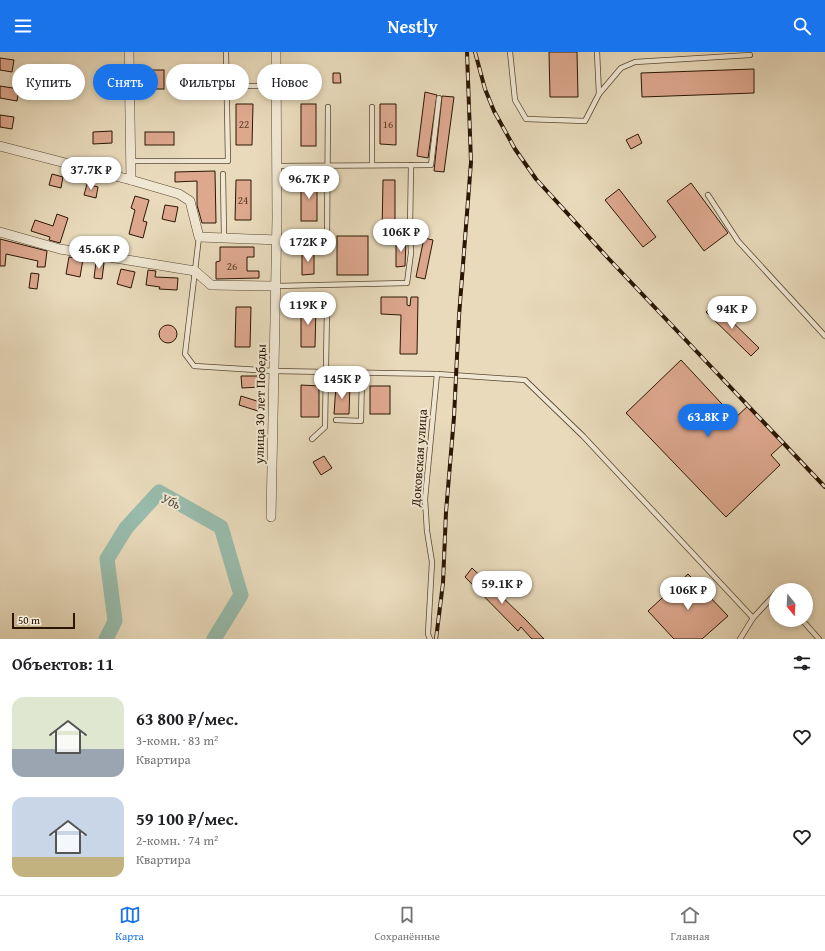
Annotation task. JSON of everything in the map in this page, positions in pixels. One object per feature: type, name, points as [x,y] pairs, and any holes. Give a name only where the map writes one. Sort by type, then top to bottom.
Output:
[{"type":"street","points":[[129,52],[131,180]]},
{"type":"street","name":"улица 30 лет Победы","points":[[276,52],[276,64]]},
{"type":"street","name":"улица 30 лет Победы","points":[[271,517],[277,240],[276,100]]},
{"type":"street","points":[[0,146],[180,194],[190,201],[199,237],[277,240]]},
{"type":"street","points":[[0,232],[60,249],[196,271],[211,285],[276,286]]},
{"type":"lane","points":[[226,52],[226,64]]},
{"type":"lane","points":[[510,52],[515,100],[526,119],[585,121],[599,94],[621,68],[635,62],[750,55]]},
{"type":"lane","points":[[597,52],[599,94]]},
{"type":"lane","points":[[277,166],[430,165],[439,98]]},
{"type":"lane","points":[[131,161],[228,161],[227,100]]},
{"type":"lane","points":[[277,240],[327,238],[328,107]]},
{"type":"lane","points":[[372,107],[372,165]]},
{"type":"lane","points":[[276,286],[407,283],[411,253],[411,165]]},
{"type":"lane","points":[[223,174],[224,238]]},
{"type":"lane","points":[[708,195],[738,241],[825,336]]},
{"type":"lane","points":[[199,237],[185,354],[194,366],[274,371],[437,374],[525,380],[583,436],[753,618]]},
{"type":"lane","points":[[312,439],[326,428],[327,307]]},
{"type":"lane","points":[[336,420],[361,421],[362,373]]},
{"type":"lane","name":"Доковская улица","points":[[430,639],[428,634],[432,562],[425,499],[437,374]]},
{"type":"lane","points":[[740,639],[753,618],[769,601]]},
{"type":"lane","points":[[808,627],[819,639]]},
{"type":"building","points":[[549,52],[577,52],[578,97],[550,97]]},
{"type":"building","points":[[0,58],[14,60],[12,64],[12,72],[0,70]]},
{"type":"building","points":[[754,69],[754,93],[642,97],[641,73]]},
{"type":"building","points":[[158,70],[164,70],[164,89],[158,89]]},
{"type":"building","points":[[333,73],[340,73],[341,83],[333,83]]},
{"type":"building","points":[[0,86],[12,88],[12,100],[17,100],[17,101],[0,98]]},
{"type":"building","points":[[425,92],[437,95],[428,158],[417,156]]},
{"type":"building","points":[[442,96],[454,97],[444,172],[434,171]]},
{"type":"building","points":[[236,104],[253,104],[252,145],[236,145]]},
{"type":"building","points":[[301,104],[316,104],[316,146],[301,146]]},
{"type":"building","points":[[380,104],[396,104],[396,145],[380,144]]},
{"type":"building","points":[[0,115],[14,117],[12,129],[0,127]]},
{"type":"building","points":[[112,131],[112,143],[93,144],[93,132]]},
{"type":"building","points":[[145,132],[174,132],[174,145],[145,145]]},
{"type":"building","points":[[638,134],[642,143],[631,149],[626,140]]},
{"type":"building","points":[[215,171],[216,223],[202,223],[197,205],[197,181],[175,182],[175,172]]},
{"type":"building","points":[[52,174],[63,177],[61,188],[49,185]]},
{"type":"building","points":[[236,180],[251,180],[251,220],[235,220]]},
{"type":"building","points":[[301,180],[317,180],[317,221],[301,221]]},
{"type":"building","points":[[383,180],[395,180],[395,233],[382,233]]},
{"type":"building","points":[[691,183],[728,233],[704,251],[667,201]]},
{"type":"building","points":[[87,184],[98,187],[96,198],[84,195]]},
{"type":"building","points":[[619,189],[656,237],[643,247],[605,200]]},
{"type":"building","points":[[135,196],[149,200],[143,221],[147,222],[143,238],[129,234],[135,210],[131,208]]},
{"type":"building","points":[[165,205],[178,207],[175,222],[162,219]]},
{"type":"building","points":[[57,214],[68,218],[60,243],[49,240],[50,237],[31,231],[35,220],[53,226]]},
{"type":"building","points":[[337,236],[368,236],[368,275],[337,275]]},
{"type":"building","points":[[424,238],[433,240],[425,279],[416,277]]},
{"type":"building","points":[[0,239],[47,251],[45,267],[37,267],[38,261],[6,254],[5,266],[0,266]]},
{"type":"building","points":[[396,240],[406,240],[405,266],[396,267]]},
{"type":"building","points":[[220,247],[254,247],[254,257],[247,257],[247,271],[259,271],[259,278],[216,279],[216,262],[220,261]]},
{"type":"building","points":[[302,252],[314,252],[314,274],[302,275]]},
{"type":"building","points":[[69,257],[83,259],[80,277],[66,274]]},
{"type":"building","points":[[96,262],[104,263],[102,279],[94,278]]},
{"type":"building","points":[[121,269],[135,272],[131,288],[117,284]]},
{"type":"building","points":[[148,270],[156,271],[155,277],[178,278],[177,290],[159,289],[160,287],[146,285]]},
{"type":"building","points":[[31,273],[39,274],[37,289],[29,288]]},
{"type":"building","points":[[381,297],[407,297],[407,305],[410,306],[411,297],[418,297],[417,354],[400,354],[401,315],[381,314]]},
{"type":"building","points":[[714,304],[759,348],[751,356],[706,312]]},
{"type":"building","points":[[301,306],[316,306],[315,347],[301,347]]},
{"type":"building","points":[[236,307],[251,307],[250,347],[235,347]]},
{"type":"building","points":[[164,325],[172,325],[177,330],[175,341],[172,343],[164,343],[159,338],[159,330]]},
{"type":"building","points":[[681,360],[735,418],[749,405],[784,443],[771,455],[780,465],[726,517],[626,413]]},
{"type":"building","points":[[241,376],[261,376],[261,387],[242,388]]},
{"type":"building","points":[[301,385],[319,386],[319,417],[301,417]]},
{"type":"building","points":[[336,385],[350,385],[349,414],[334,414]]},
{"type":"building","points":[[370,386],[390,386],[390,414],[370,414]]},
{"type":"building","points":[[241,396],[260,402],[258,411],[239,405]]},
{"type":"building","points":[[324,456],[332,468],[321,475],[313,462]]},
{"type":"building","points":[[472,568],[544,639],[532,639],[521,627],[518,631],[465,577]]},
{"type":"building","points":[[688,574],[728,616],[702,639],[674,639],[648,611]]},
{"type":"waterway","name":"Убь","points":[[106,639],[115,621],[107,559],[126,528],[159,492],[221,527],[241,595],[214,639]]},
{"type":"railway","points":[[436,639],[443,583],[446,512],[454,417],[459,316],[471,162],[467,52]]},
{"type":"railway","points":[[475,52],[485,89],[494,111],[515,149],[536,179],[608,258],[825,487]]}]
